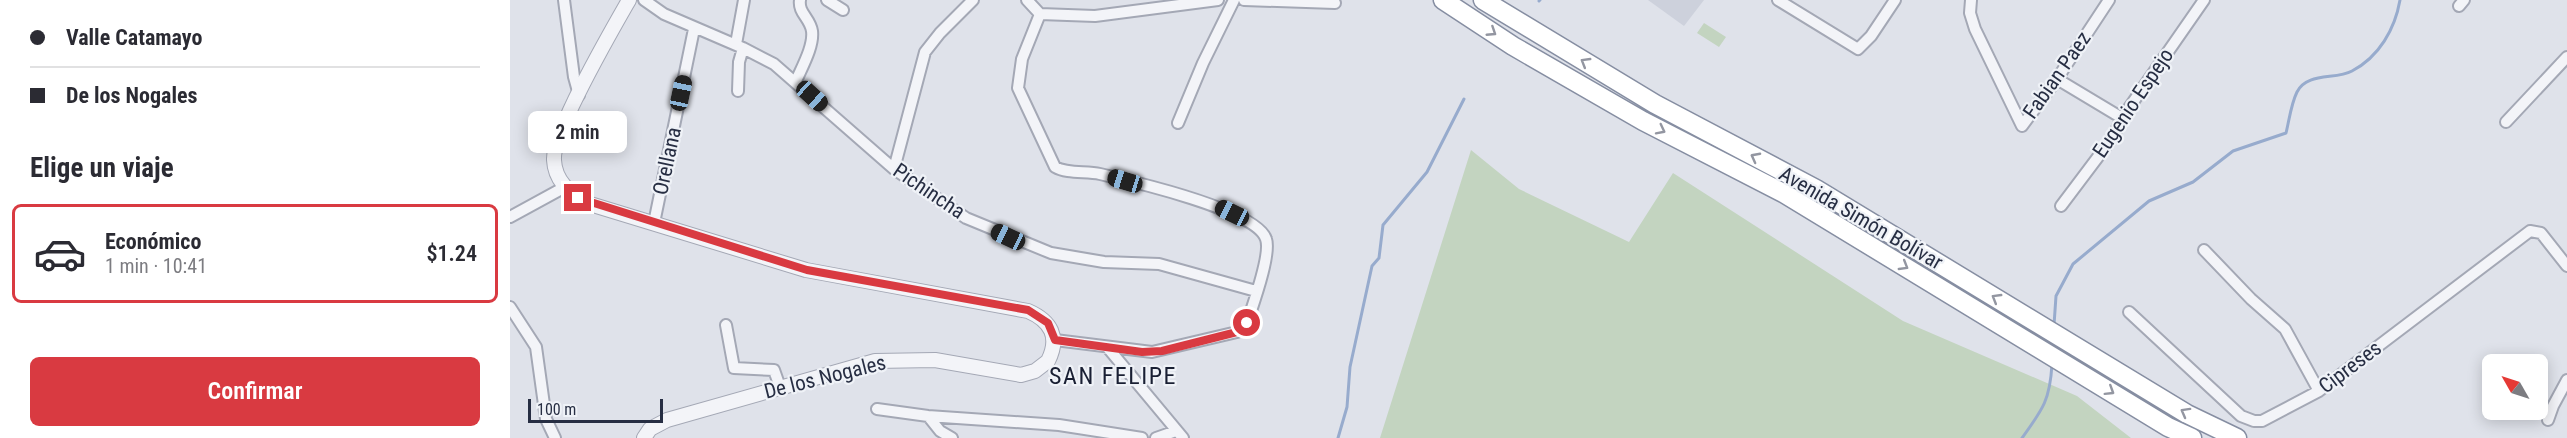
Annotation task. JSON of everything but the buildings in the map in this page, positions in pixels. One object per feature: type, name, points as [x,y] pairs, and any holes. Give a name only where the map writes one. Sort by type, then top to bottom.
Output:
[{"type":"highway","name":"Avenida Simón Bolívar","points":[[1443,0],[1513,46],[1633,115],[1785,194],[2168,427],[2192,438]]},
{"type":"highway","name":"Avenida Simón Bolívar","points":[[1482,0],[1655,104],[1816,189],[2187,414],[2237,438]]},
{"type":"street","points":[[564,0],[574,77],[579,95]]},
{"type":"street","points":[[629,0],[579,95],[554,153],[556,172],[565,187],[590,204],[807,270],[1028,310],[1048,323],[1055,340],[1108,348],[1162,351],[1237,332],[1247,323],[1268,245],[1263,232],[1251,221],[1215,205],[1097,173],[1058,169],[1053,164],[1018,88],[1022,59],[1040,14]]},
{"type":"street","name":"Pichincha","points":[[644,0],[664,14],[694,29],[739,46],[774,64],[894,169],[966,218],[1051,253],[1104,262],[1159,264],[1256,291]]},
{"type":"street","points":[[738,91],[739,46],[744,0]]},
{"type":"street","points":[[796,81],[812,36],[811,27],[800,8],[800,0]]},
{"type":"street","points":[[827,0],[843,10]]},
{"type":"street","points":[[894,169],[925,52],[940,33],[973,0]]},
{"type":"street","points":[[1027,0],[1040,14],[1118,15],[1218,0]]},
{"type":"street","points":[[1178,123],[1203,63],[1234,0]]},
{"type":"street","points":[[1244,0],[1335,3]]},
{"type":"street","points":[[1778,0],[1858,49],[1871,36],[1895,0]]},
{"type":"street","name":"Fabian Paez","points":[[1971,0],[1970,13],[1975,29],[2022,126],[2057,80],[2109,0]]},
{"type":"street","name":"Eugenio Espejo","points":[[2061,206],[2113,137],[2122,118],[2204,0]]},
{"type":"street","name":"Orellana","points":[[654,223],[694,29]]},
{"type":"street","points":[[2506,122],[2567,57]]},
{"type":"street","points":[[2057,80],[2122,118]]},
{"type":"street","points":[[510,217],[565,187]]},
{"type":"street","name":"Cipreses","points":[[2129,312],[2247,419],[2262,421],[2319,391],[2530,231],[2541,233],[2567,266]]},
{"type":"street","points":[[2205,250],[2251,299],[2285,329],[2319,391]]},
{"type":"street","points":[[510,307],[536,347],[546,419],[555,438]]},
{"type":"street","points":[[726,325],[734,368],[774,370],[780,387]]},
{"type":"street","name":"De los Nogales","points":[[644,438],[650,429],[667,420],[860,364],[891,359],[935,360],[1026,375],[1048,361],[1055,340]]},
{"type":"street","points":[[1108,348],[1179,434],[1156,438]]},
{"type":"street","points":[[2548,420],[2567,380]]},
{"type":"street","points":[[877,409],[928,416],[1059,425],[1142,438]]},
{"type":"street","points":[[928,416],[940,431],[952,438]]},
{"type":"shaded area","points":[[1648,0],[1704,0],[1684,26]]},
{"type":"green space","points":[[1704,23],[1726,37],[1719,47],[1697,33]]},
{"type":"green space","points":[[1471,150],[1519,189],[1629,242],[1673,173],[1903,321],[2077,396],[2131,438],[1380,438]]},
{"type":"waterway","points":[[2054,325],[2056,296],[2073,264],[2149,201],[2193,182],[2233,151],[2286,133],[2293,102],[2302,86],[2314,79],[2345,74],[2370,58],[2390,32],[2400,0]]},
{"type":"waterway","points":[[1338,438],[1347,407],[1350,367],[1372,266],[1379,258],[1383,225],[1427,172],[1464,99]]},
{"type":"waterway","points":[[2022,438],[2044,404],[2052,364]]},
{"type":"district","name":"SAN FELIPE","points":[[1113,376]]},
{"type":"route","points":[[578,198],[590,204],[807,270],[1028,310],[1048,323],[1055,340],[1142,352],[1162,351],[1200,339],[1237,332],[1247,323]]}]
